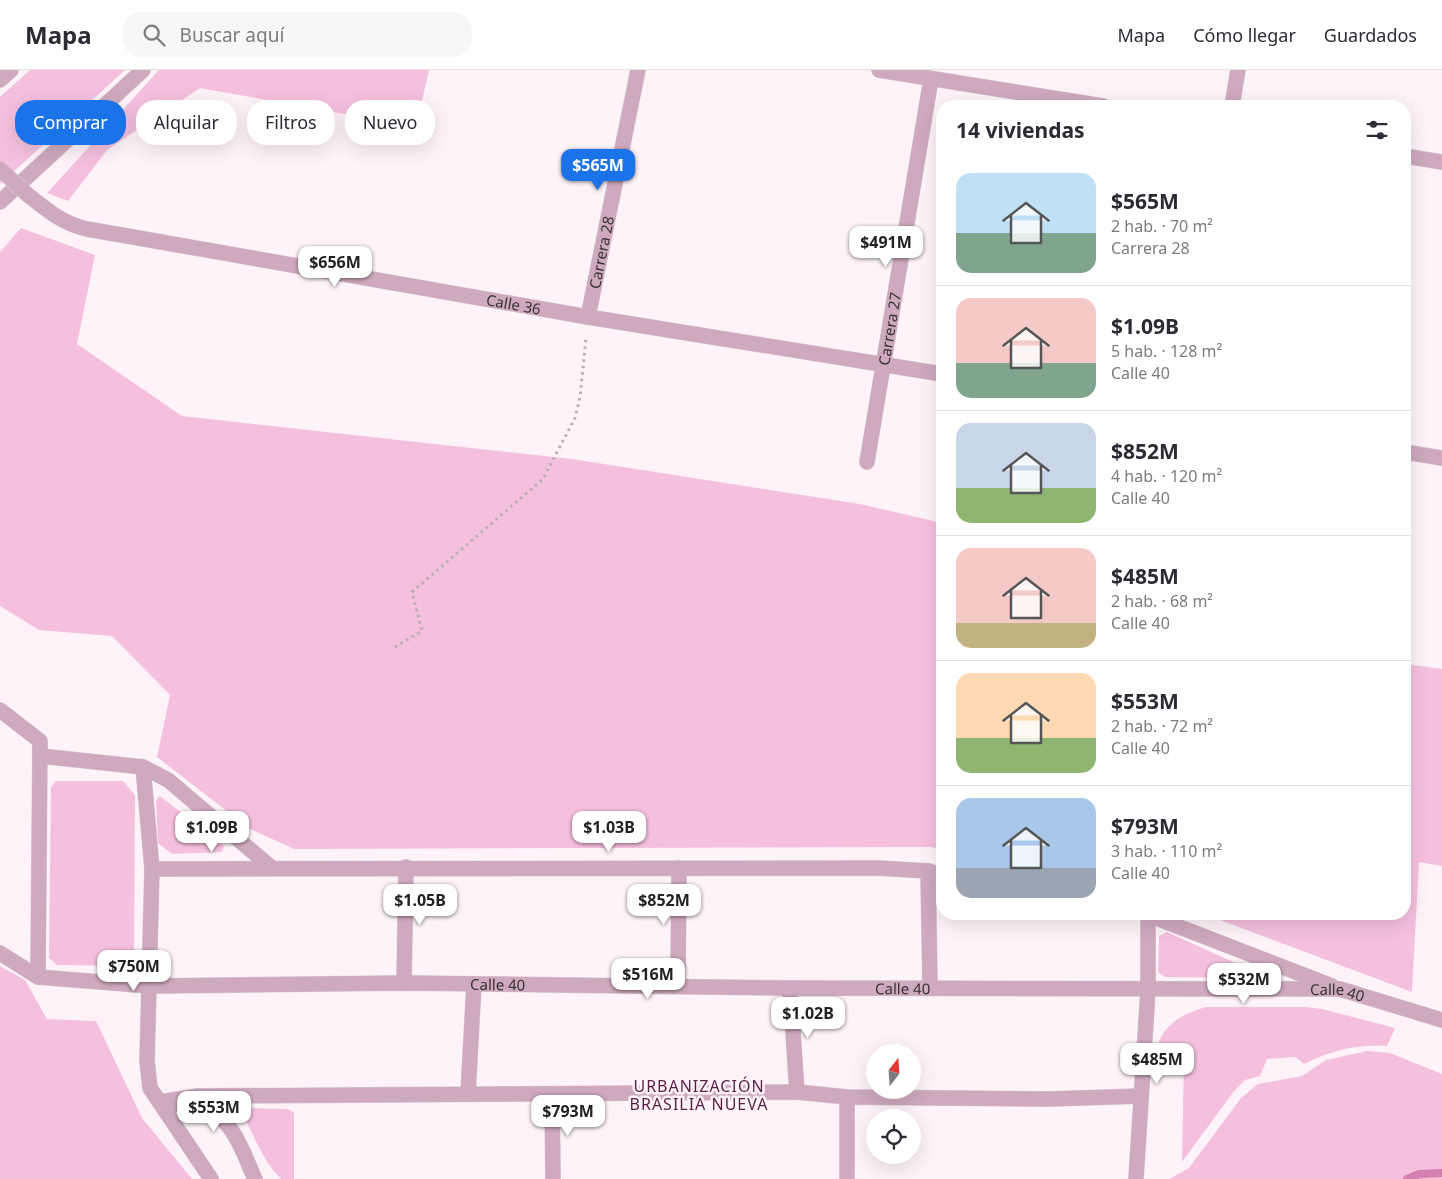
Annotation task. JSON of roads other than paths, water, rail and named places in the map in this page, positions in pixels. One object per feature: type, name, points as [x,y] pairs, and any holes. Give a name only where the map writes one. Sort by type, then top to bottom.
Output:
[{"type":"street","points":[[0,80],[11,70]]},
{"type":"street","points":[[0,202],[142,70]]},
{"type":"street","name":"Carrera 28","points":[[588,318],[638,70]]},
{"type":"street","points":[[879,70],[1065,100]]},
{"type":"street","points":[[1233,100],[1238,70]]},
{"type":"street","name":"Carrera 27","points":[[867,462],[885,364],[931,79]]},
{"type":"street","points":[[1411,157],[1442,162]]},
{"type":"street","name":"Calle 36","points":[[0,168],[52,215],[77,227],[588,318],[936,373]]},
{"type":"street","points":[[1411,453],[1442,458]]},
{"type":"street","points":[[0,710],[40,741],[38,977]]},
{"type":"street","points":[[40,756],[143,767],[168,780],[272,868]]},
{"type":"street","points":[[143,767],[152,869],[147,1061],[150,1088],[211,1179]]},
{"type":"street","points":[[152,869],[406,867],[878,868],[935,873],[930,988]]},
{"type":"street","points":[[404,983],[406,867]]},
{"type":"street","points":[[678,986],[679,868]]},
{"type":"street","points":[[1136,1179],[1148,990],[1147,920]]},
{"type":"street","points":[[1162,920],[1340,989]]},
{"type":"street","points":[[0,953],[38,977]]},
{"type":"street","name":"Calle 40","points":[[38,977],[150,986],[404,983],[790,988],[1340,989],[1442,1020]]},
{"type":"street","points":[[468,1094],[474,984]]},
{"type":"street","points":[[790,988],[797,1092]]},
{"type":"street","points":[[160,1102],[198,1096],[468,1094],[552,1095],[797,1092],[847,1097],[1050,1099],[1142,1096]]},
{"type":"street","points":[[552,1095],[553,1179]]},
{"type":"street","points":[[847,1097],[847,1179]]},
{"type":"street","points":[[160,1102],[204,1108],[221,1118],[233,1131],[255,1179]]},
{"type":"waterway","points":[[1407,1179],[1419,1174],[1442,1173]]},
{"type":"district","name":"URBANIZACIÓN BRASILIA NUEVA","points":[[699,1095]]}]
